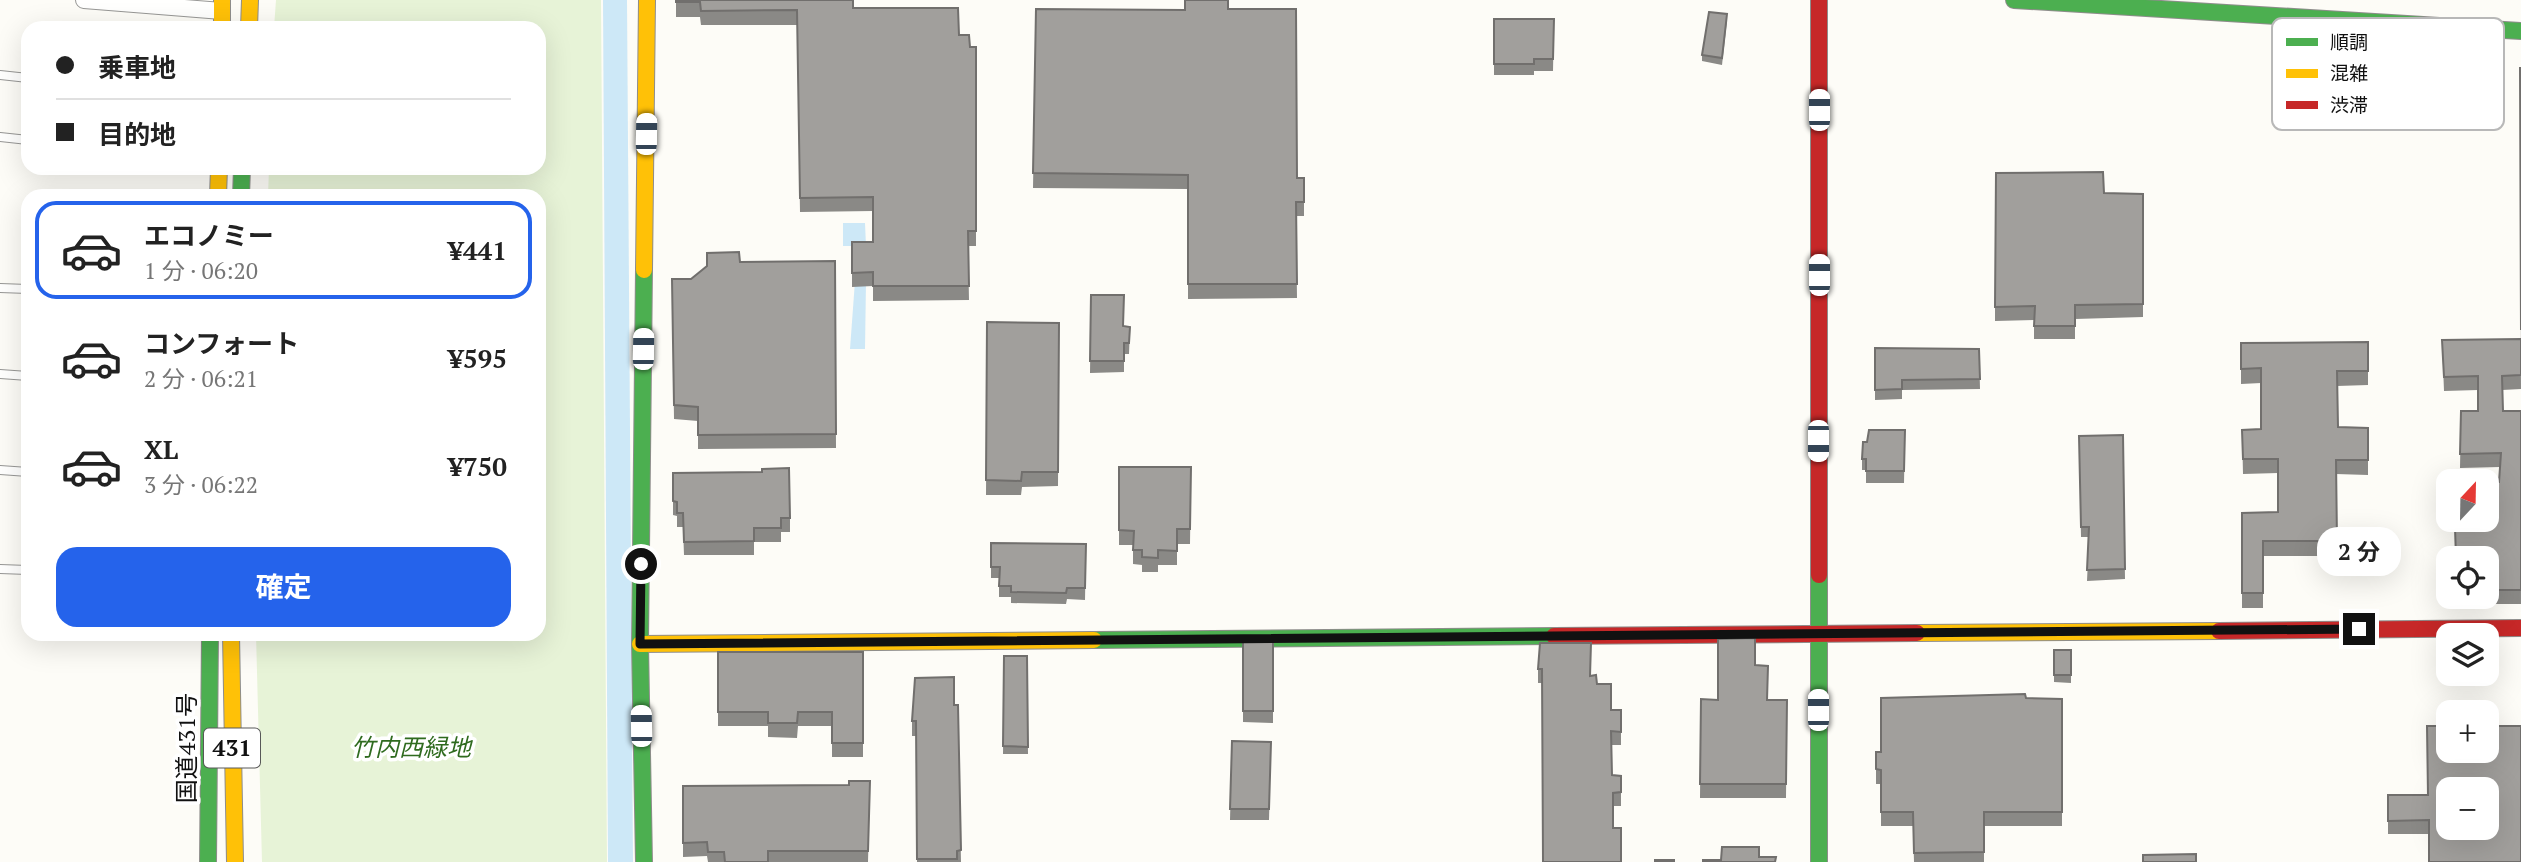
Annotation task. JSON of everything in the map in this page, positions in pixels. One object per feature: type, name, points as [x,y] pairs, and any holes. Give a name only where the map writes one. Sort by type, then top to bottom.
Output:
[{"type":"main road","points":[[249,21],[250,0]]},
{"type":"main road","points":[[643,862],[640,644],[647,0]]},
{"type":"main road","points":[[1819,0],[1819,862]]},
{"type":"main road","points":[[2014,0],[2308,18]]},
{"type":"main road","points":[[640,644],[2521,628]]},
{"type":"main road","name":"国道431号","points":[[208,862],[210,641]]},
{"type":"main road","name":"国道431号","points":[[232,641],[235,862]]},
{"type":"street","points":[[84,0],[222,13]]},
{"type":"lane","points":[[0,75],[21,77]]},
{"type":"lane","points":[[0,137],[21,139]]},
{"type":"lane","points":[[0,288],[21,289]]},
{"type":"lane","points":[[0,374],[21,376]]},
{"type":"lane","points":[[0,470],[21,472]]},
{"type":"lane","points":[[0,569],[21,570]]},
{"type":"green space","name":"竹内西緑地","points":[[276,0],[601,0],[607,862],[262,862],[256,641],[546,641],[546,189],[268,189],[269,175],[546,175],[546,21],[274,21]]},
{"type":"water","points":[[603,0],[627,0],[633,862],[608,862]]},
{"type":"water","points":[[843,223],[865,223],[866,246],[843,246]]},
{"type":"water","points":[[855,281],[866,282],[865,349],[850,349]]},
{"type":"building","points":[[676,0],[853,0],[853,8],[958,8],[959,35],[969,35],[970,47],[976,47],[976,231],[968,231],[969,286],[873,286],[873,272],[852,273],[852,242],[873,242],[873,197],[800,198],[797,10],[701,11],[700,2]]},
{"type":"building","points":[[1185,0],[1228,0],[1228,9],[1296,9],[1297,178],[1304,178],[1304,202],[1296,202],[1297,284],[1188,284],[1188,175],[1033,173],[1036,9],[1185,10]]},
{"type":"building","points":[[1709,12],[1727,14],[1722,58],[1702,55]]},
{"type":"building","points":[[1494,19],[1554,19],[1553,59],[1534,59],[1534,64],[1494,64]]},
{"type":"building","points":[[2520,68],[2521,68],[2521,330]]},
{"type":"building","points":[[2103,172],[2104,193],[2143,194],[2143,304],[2075,305],[2075,326],[2034,326],[2035,306],[1995,307],[1996,173]]},
{"type":"building","points":[[739,252],[740,262],[835,261],[836,434],[698,435],[698,407],[674,405],[672,279],[691,279],[707,266],[707,253]]},
{"type":"building","points":[[1091,295],[1124,295],[1123,326],[1130,327],[1129,343],[1124,343],[1124,361],[1090,361]]},
{"type":"building","points":[[987,322],[1059,323],[1058,472],[1022,472],[1021,481],[986,480]]},
{"type":"building","points":[[2521,339],[2521,375],[2502,376],[2503,411],[2521,411],[2521,590],[2499,590],[2499,546],[2456,546],[2455,532],[2499,532],[2501,453],[2460,454],[2461,411],[2478,411],[2478,376],[2444,377],[2442,340]]},
{"type":"building","points":[[2368,342],[2368,371],[2337,371],[2338,427],[2368,428],[2368,460],[2336,460],[2337,541],[2263,541],[2263,593],[2242,593],[2242,513],[2278,512],[2278,459],[2243,459],[2242,430],[2261,429],[2261,368],[2241,369],[2241,343]]},
{"type":"building","points":[[1875,348],[1979,349],[1980,379],[1902,380],[1902,389],[1875,390]]},
{"type":"building","points":[[1869,430],[1905,430],[1904,471],[1866,471],[1866,459],[1862,459],[1863,442],[1867,442]]},
{"type":"building","points":[[2123,435],[2125,569],[2087,570],[2089,527],[2081,527],[2079,436]]},
{"type":"building","points":[[1119,467],[1191,467],[1190,529],[1177,529],[1177,551],[1158,550],[1158,558],[1142,557],[1142,550],[1133,550],[1134,531],[1119,530]]},
{"type":"building","points":[[789,468],[790,518],[781,518],[781,528],[754,528],[754,541],[684,542],[683,513],[677,513],[677,502],[673,501],[673,473],[762,472],[762,469]]},
{"type":"building","points":[[991,543],[1086,544],[1085,588],[1067,588],[1066,593],[1011,592],[1011,586],[999,586],[1000,567],[991,567]]},
{"type":"building","points":[[1755,638],[1755,665],[1768,666],[1767,700],[1787,700],[1786,784],[1700,784],[1701,699],[1718,700],[1718,639]]},
{"type":"building","points":[[1243,641],[1273,641],[1273,711],[1243,711]]},
{"type":"building","points":[[1540,643],[1591,643],[1590,676],[1596,675],[1597,684],[1611,684],[1611,710],[1621,710],[1621,732],[1611,731],[1612,775],[1621,776],[1621,792],[1613,793],[1613,828],[1621,828],[1621,862],[1543,862],[1542,669],[1538,669]]},
{"type":"building","points":[[2054,650],[2071,650],[2071,675],[2054,675]]},
{"type":"building","points":[[718,652],[863,652],[863,743],[832,743],[832,712],[798,712],[797,723],[768,723],[768,712],[718,712]]},
{"type":"building","points":[[1004,656],[1027,656],[1028,747],[1003,746]]},
{"type":"building","points":[[954,677],[954,705],[958,705],[961,850],[957,851],[957,859],[917,859],[916,721],[912,721],[915,678]]},
{"type":"building","points":[[2025,694],[2026,698],[2062,699],[2062,812],[1984,812],[1984,852],[1914,853],[1913,812],[1881,812],[1881,770],[1876,769],[1876,752],[1881,752],[1881,698]]},
{"type":"building","points":[[2427,726],[2436,726],[2436,763],[2499,763],[2499,726],[2521,726],[2521,862],[2429,862],[2429,820],[2388,821],[2388,795],[2428,795]]},
{"type":"building","points":[[1232,741],[1271,742],[1269,809],[1230,809]]},
{"type":"building","points":[[849,781],[870,781],[868,851],[768,851],[768,862],[725,862],[724,852],[708,852],[707,842],[683,843],[683,786],[849,785]]},
{"type":"building","points":[[1722,847],[1759,847],[1759,857],[1776,857],[1775,862],[1703,862],[1721,860]]},
{"type":"building","points":[[2196,854],[2196,862],[2143,862],[2143,855]]},
{"type":"building","points":[[1674,860],[1674,862],[1655,862]]},
{"type":"traffic: fast","points":[[2014,0],[2308,18]]},
{"type":"traffic: fast","points":[[2504,30],[2521,31]]},
{"type":"traffic: fast","points":[[241,189],[242,175]]},
{"type":"traffic: fast","points":[[644,270],[640,644],[644,862]]},
{"type":"traffic: fast","points":[[1819,575],[1819,862]]},
{"type":"traffic: fast","points":[[1094,640],[1554,636]]},
{"type":"traffic: fast","points":[[208,862],[210,641]]},
{"type":"traffic: slow","points":[[222,0],[222,21]]},
{"type":"traffic: slow","points":[[249,21],[250,0]]},
{"type":"traffic: slow","points":[[644,270],[647,0]]},
{"type":"traffic: slow","points":[[218,189],[219,175]]},
{"type":"traffic: slow","points":[[1917,633],[2219,631]]},
{"type":"traffic: slow","points":[[640,644],[1094,640]]},
{"type":"traffic: slow","points":[[231,641],[235,862]]},
{"type":"traffic: jam","points":[[1819,0],[1819,575]]},
{"type":"traffic: jam","points":[[2219,631],[2521,628]]},
{"type":"traffic: jam","points":[[1554,636],[1917,633]]},
{"type":"route","points":[[641,564],[640,644],[2359,629]]}]
